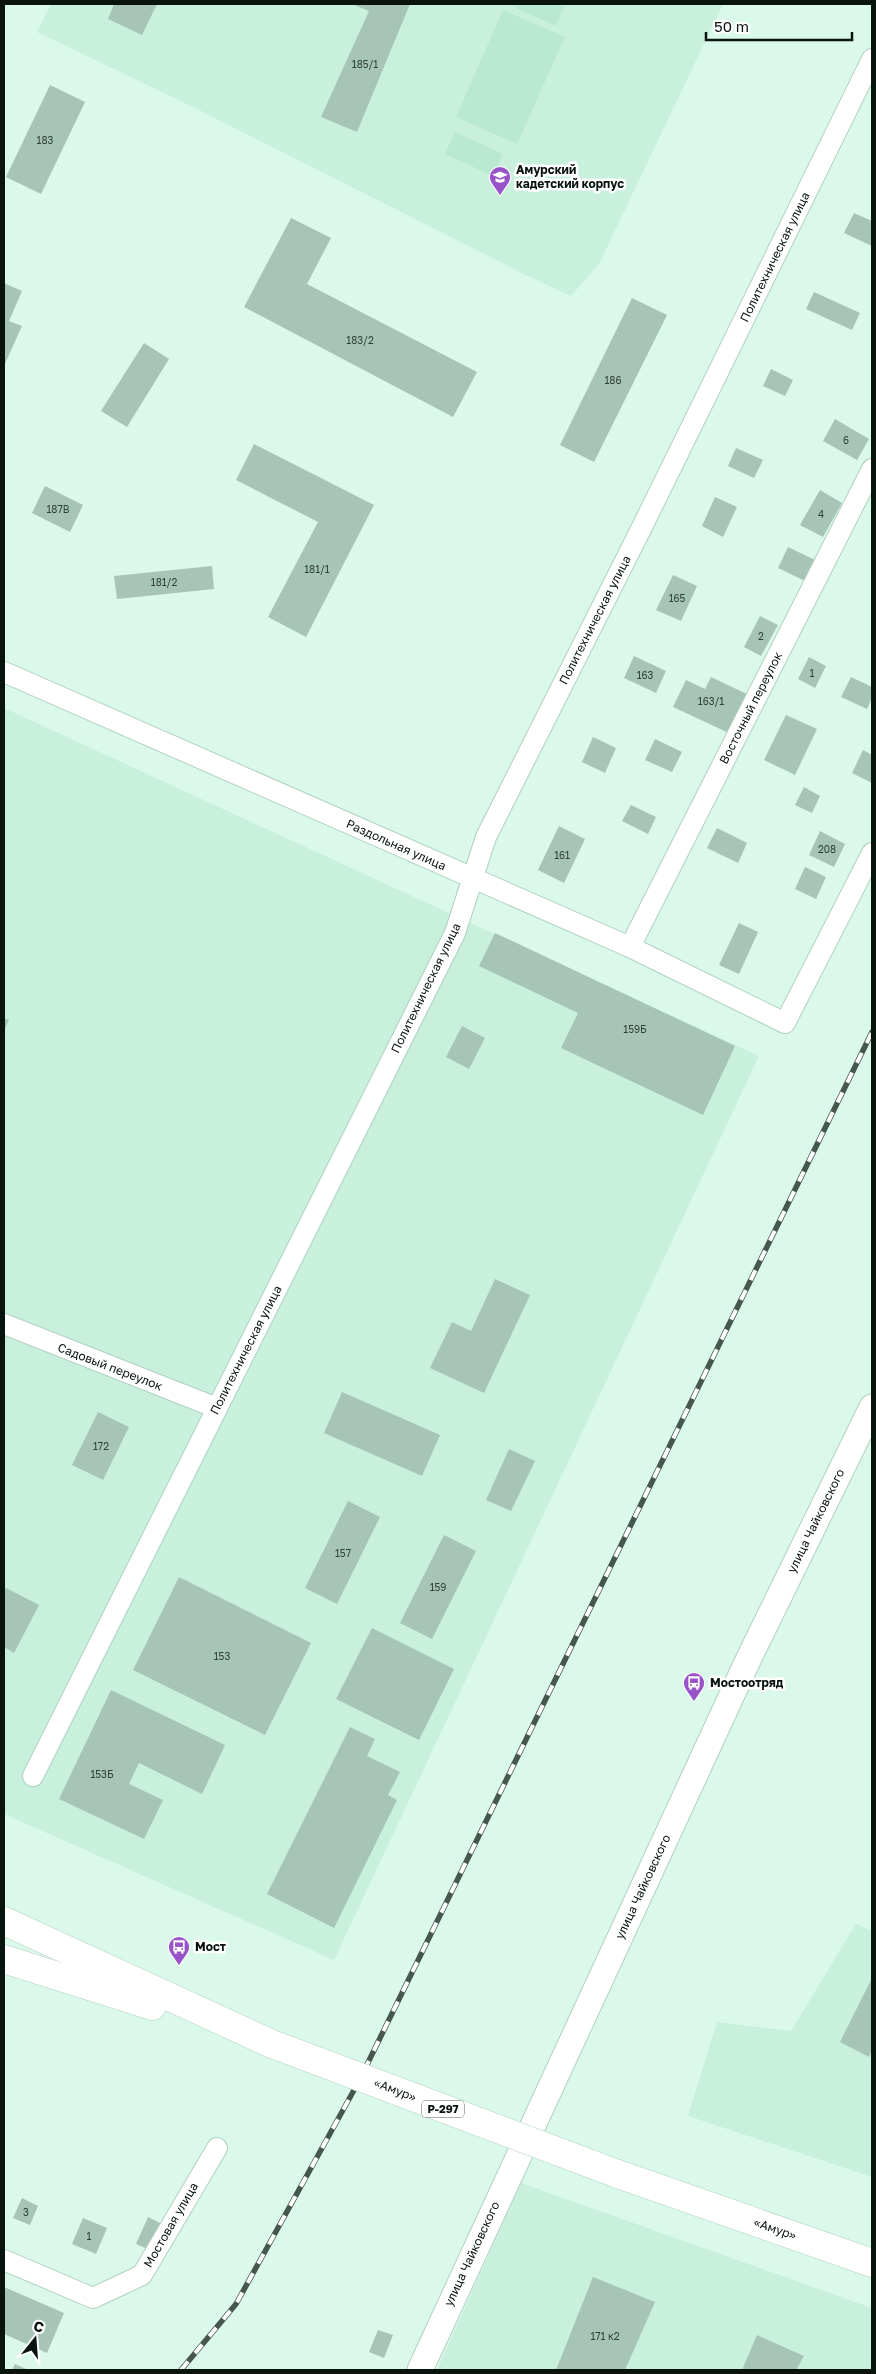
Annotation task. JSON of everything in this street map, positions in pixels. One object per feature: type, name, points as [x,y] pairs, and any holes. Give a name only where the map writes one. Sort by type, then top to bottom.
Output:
[{"type":"highway","points":[[4,1921],[272,2044]]},
{"type":"highway","name":"«Амур»","points":[[4,1942],[615,2173],[872,2263]]},
{"type":"highway","points":[[4,1959],[272,2044]]},
{"type":"street","name":"Политехническая улица","points":[[33,1776],[455,933],[486,837],[642,527],[872,59]]},
{"type":"street","name":"Восточный переулок","points":[[630,947],[872,468]]},
{"type":"street","name":"Раздольная улица","points":[[4,672],[471,879],[630,947],[785,1023],[872,853]]},
{"type":"street","name":"Садовый переулок","points":[[4,1324],[217,1408]]},
{"type":"street","name":"улица Чайковского","points":[[420,2370],[744,1667],[872,1407]]},
{"type":"street","name":"Мостовая улица","points":[[4,2260],[93,2298],[142,2275],[217,2148]]},
{"type":"shaded area","name":"Амурский кадетский корпус","points":[[51,4],[723,4],[599,264],[571,296],[187,104],[37,32]]},
{"type":"shaded area","points":[[518,4],[556,4],[564,7],[556,26],[516,8]]},
{"type":"shaded area","points":[[503,10],[565,37],[517,144],[456,117]]},
{"type":"shaded area","points":[[455,132],[503,154],[493,176],[445,154]]},
{"type":"shaded area","points":[[4,708],[759,1056],[334,1960],[4,1814]]},
{"type":"shaded area","points":[[856,1924],[872,1931],[872,2177],[688,2116],[717,2022],[791,2031]]},
{"type":"shaded area","points":[[521,2183],[872,2308],[872,2370],[437,2370]]},
{"type":"building","points":[[114,4],[157,4],[142,35],[108,19]]},
{"type":"building","points":[[352,4],[410,4],[357,132],[321,117],[369,11]]},
{"type":"building","points":[[50,85],[85,102],[41,194],[6,177]]},
{"type":"building","points":[[854,213],[872,221],[872,246],[844,233]]},
{"type":"building","points":[[291,218],[331,238],[307,284],[477,372],[453,417],[244,307]]},
{"type":"building","points":[[4,283],[22,291],[9,321],[22,326],[4,366]]},
{"type":"building","points":[[814,292],[860,313],[852,330],[806,309]]},
{"type":"building","points":[[632,298],[667,315],[594,462],[560,445]]},
{"type":"building","points":[[144,343],[169,359],[127,427],[101,411]]},
{"type":"building","points":[[771,369],[793,380],[785,396],[763,386]]},
{"type":"building","points":[[835,419],[869,439],[857,460],[823,441]]},
{"type":"building","points":[[254,444],[374,505],[306,637],[268,617],[318,522],[236,480]]},
{"type":"building","points":[[736,448],[763,460],[754,478],[728,466]]},
{"type":"building","points":[[45,486],[83,505],[70,532],[32,513]]},
{"type":"building","points":[[820,490],[842,503],[823,537],[800,525]]},
{"type":"building","points":[[715,497],[737,507],[723,537],[702,526]]},
{"type":"building","points":[[788,547],[815,560],[805,581],[778,568]]},
{"type":"building","points":[[212,566],[214,589],[117,599],[114,576]]},
{"type":"building","points":[[673,575],[697,586],[681,621],[656,610]]},
{"type":"building","points":[[760,616],[778,625],[761,656],[744,647]]},
{"type":"building","points":[[634,656],[666,671],[656,693],[624,678]]},
{"type":"building","points":[[809,657],[826,666],[815,688],[798,679]]},
{"type":"building","points":[[711,677],[749,695],[731,734],[673,707],[686,680],[705,689]]},
{"type":"building","points":[[851,677],[872,687],[872,698],[867,709],[841,697]]},
{"type":"building","points":[[786,715],[817,729],[795,775],[764,760]]},
{"type":"building","points":[[593,737],[616,748],[605,773],[582,762]]},
{"type":"building","points":[[655,739],[682,752],[672,772],[645,760]]},
{"type":"building","points":[[863,750],[872,755],[872,783],[852,773]]},
{"type":"building","points":[[804,787],[820,796],[812,813],[795,805]]},
{"type":"building","points":[[631,805],[656,817],[648,834],[622,821]]},
{"type":"building","points":[[559,826],[585,839],[564,883],[538,870]]},
{"type":"building","points":[[717,828],[747,843],[738,863],[707,848]]},
{"type":"building","points":[[820,831],[845,844],[834,867],[809,855]]},
{"type":"building","points":[[805,867],[826,877],[816,899],[795,889]]},
{"type":"building","points":[[739,923],[758,932],[739,974],[719,965]]},
{"type":"building","points":[[495,933],[735,1046],[703,1115],[561,1048],[578,1013],[479,966]]},
{"type":"building","points":[[4,1018],[9,1020],[4,1031]]},
{"type":"building","points":[[462,1026],[485,1038],[469,1069],[446,1057]]},
{"type":"building","points":[[495,1279],[530,1295],[484,1393],[430,1368],[452,1322],[471,1331]]},
{"type":"building","points":[[342,1392],[440,1435],[422,1476],[324,1433]]},
{"type":"building","points":[[98,1412],[129,1427],[103,1480],[72,1465]]},
{"type":"building","points":[[509,1449],[535,1461],[511,1511],[486,1500]]},
{"type":"building","points":[[348,1501],[380,1517],[337,1604],[305,1588]]},
{"type":"building","points":[[444,1535],[476,1551],[432,1639],[400,1623]]},
{"type":"building","points":[[179,1577],[311,1643],[265,1735],[133,1670]]},
{"type":"building","points":[[6,1588],[39,1605],[14,1653],[4,1647],[4,1592]]},
{"type":"building","points":[[372,1628],[454,1669],[419,1740],[336,1699]]},
{"type":"building","points":[[111,1690],[225,1745],[202,1794],[139,1763],[129,1784],[163,1800],[144,1839],[59,1799]]},
{"type":"building","points":[[350,1727],[375,1739],[367,1756],[400,1772],[388,1795],[397,1800],[334,1928],[267,1894]]},
{"type":"building","points":[[872,1978],[872,2050],[869,2057],[840,2042]]},
{"type":"building","points":[[22,2198],[38,2206],[30,2225],[13,2218]]},
{"type":"building","points":[[148,2217],[162,2224],[150,2250],[136,2244]]},
{"type":"building","points":[[83,2218],[107,2228],[96,2254],[72,2244]]},
{"type":"building","points":[[593,2277],[655,2302],[625,2370],[556,2370]]},
{"type":"building","points":[[4,2287],[64,2313],[47,2353],[4,2334]]},
{"type":"building","points":[[378,2330],[393,2335],[384,2358],[369,2352]]},
{"type":"building","points":[[757,2335],[804,2356],[796,2370],[742,2370]]},
{"type":"building","points":[[15,2364],[28,2370],[12,2370]]},
{"type":"railway","points":[[181,2370],[236,2304],[359,2081],[872,1032]]},
{"type":"place","name":"Амурский кадетский корпус","points":[[500,196]]},
{"type":"place","name":"Мостоотряд","points":[[694,1702]]},
{"type":"place","name":"Мост","points":[[179,1966]]}]
